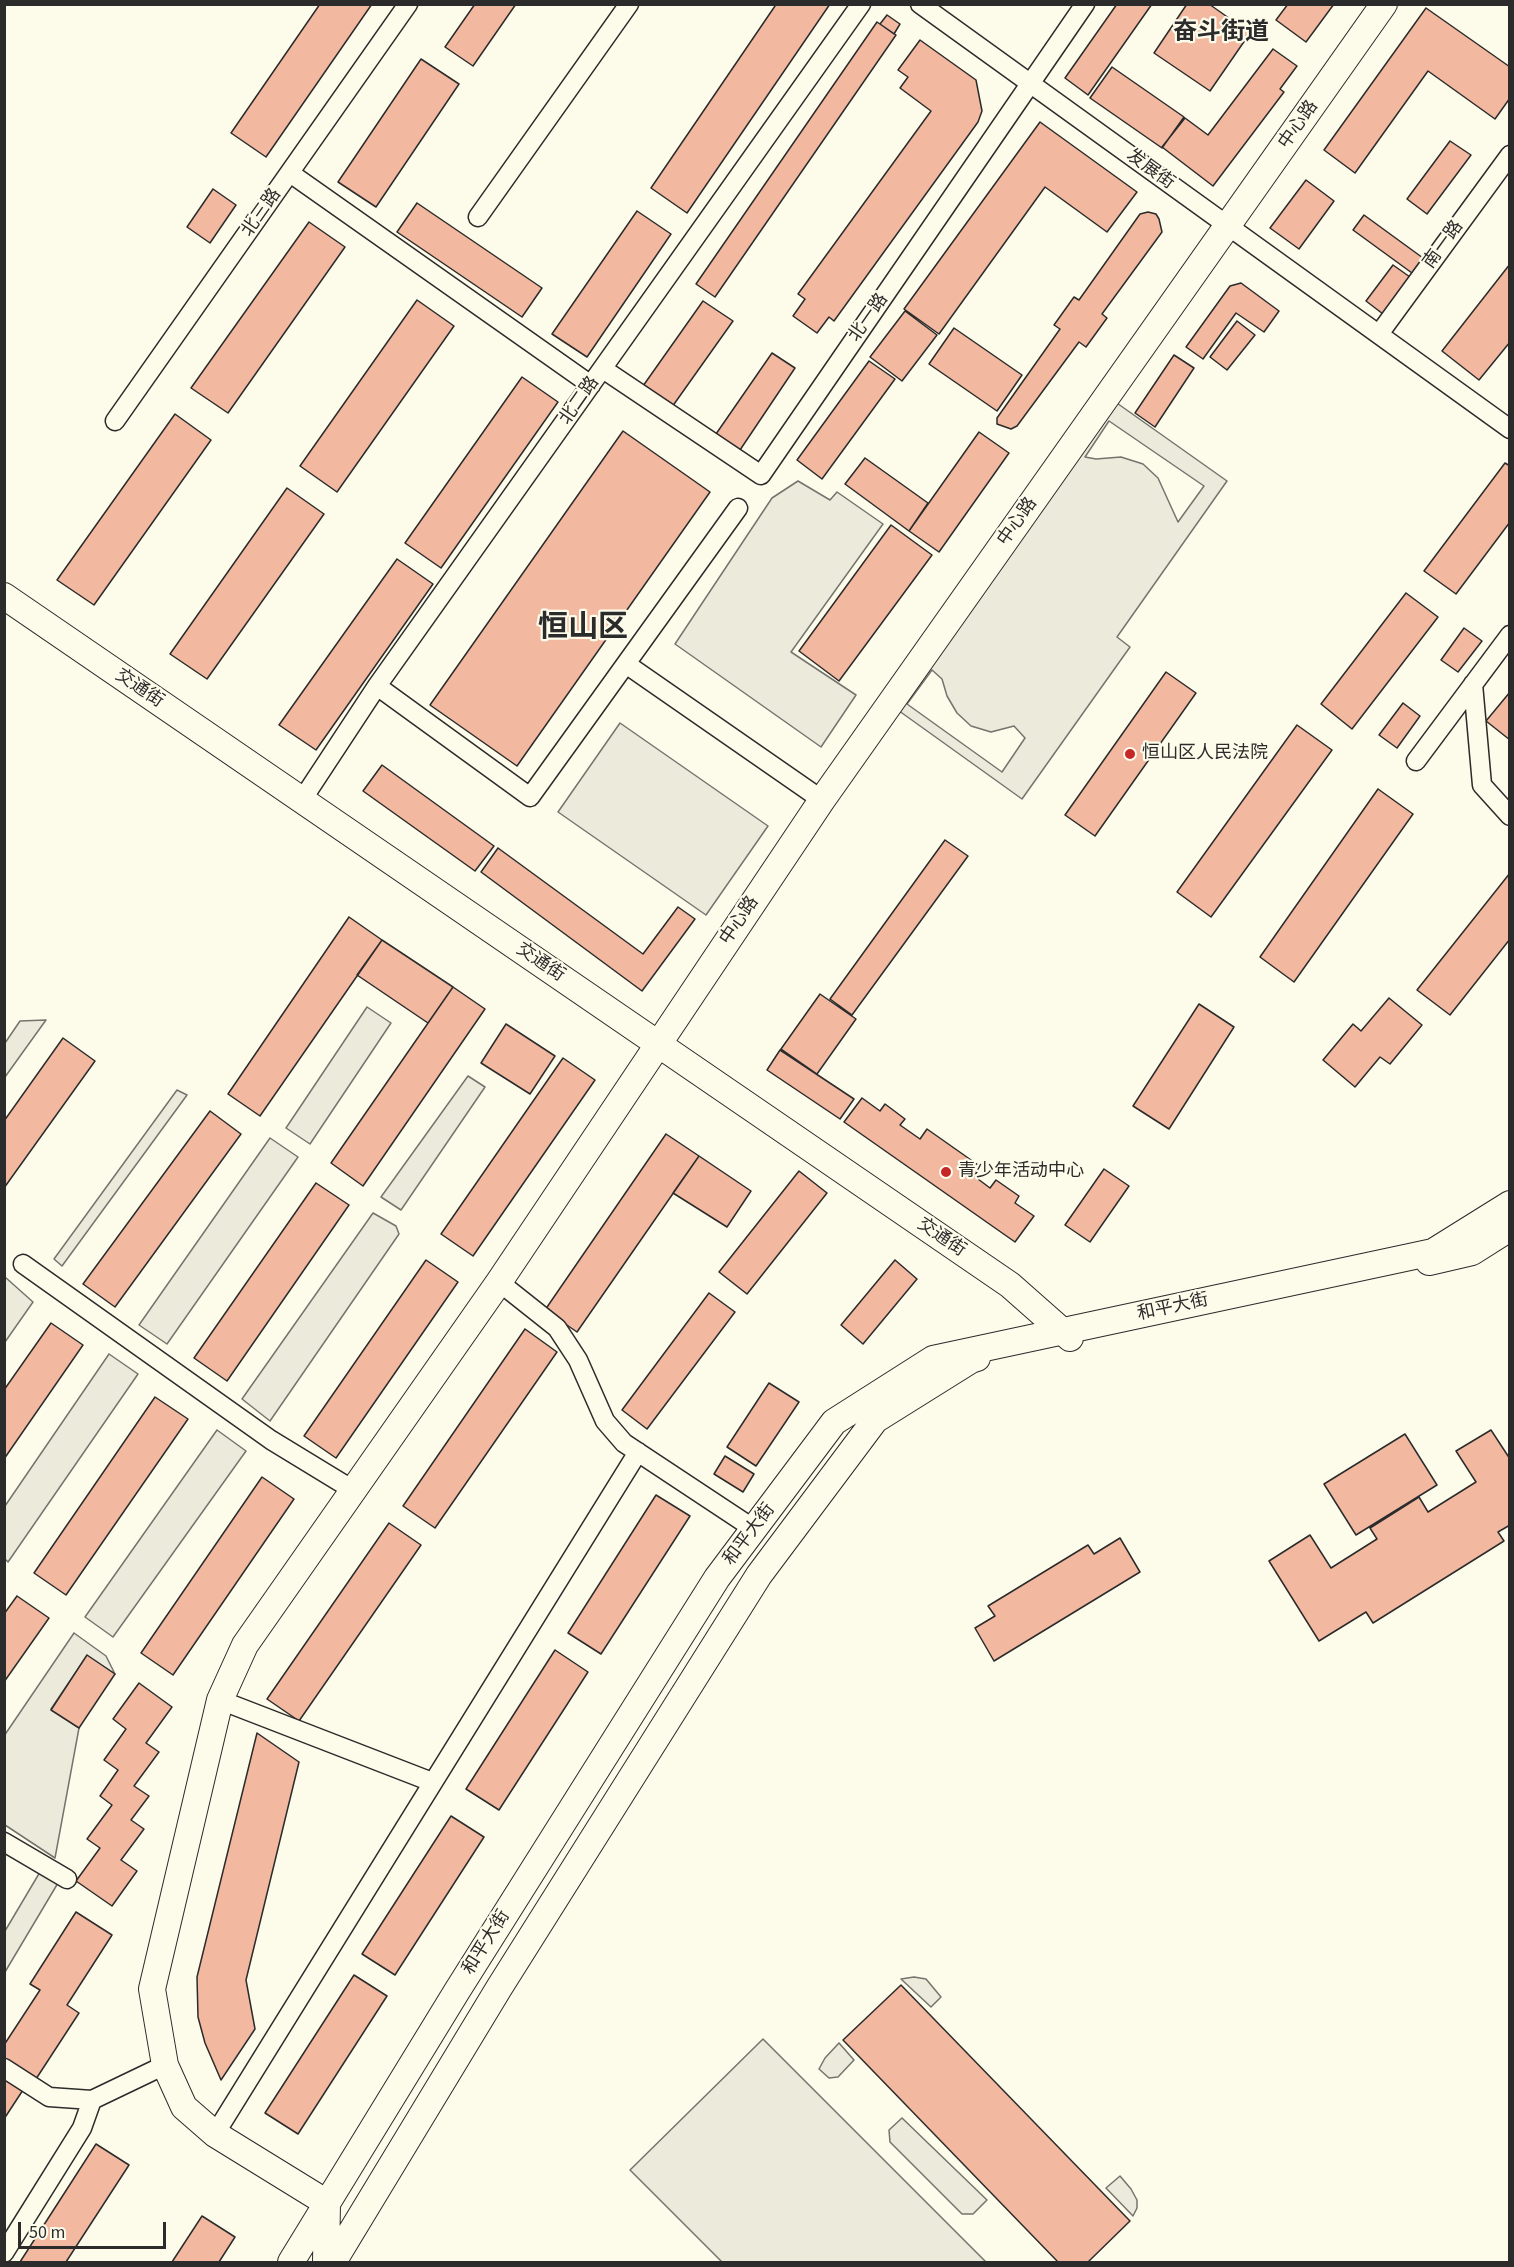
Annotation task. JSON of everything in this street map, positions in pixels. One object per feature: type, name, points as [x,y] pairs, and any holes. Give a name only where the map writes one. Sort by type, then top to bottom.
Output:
[{"type":"street","name":"北三路","points":[[115,421],[408,4]]},
{"type":"street","points":[[478,217],[629,4]]},
{"type":"street","name":"北二路","points":[[302,800],[378,686],[861,4]]},
{"type":"street","name":"发展街","points":[[920,4],[1509,429]]},
{"type":"street","name":"北一路","points":[[603,369],[761,475],[1084,4]]},
{"type":"street","name":"中心路","points":[[327,2203],[215,2134],[184,2107],[165,2065],[152,1989],[220,1700],[244,1645],[499,1282],[822,800],[1384,4]]},
{"type":"street","name":"南一路","points":[[1379,334],[1509,155]]},
{"type":"street","points":[[290,173],[591,385]]},
{"type":"street","points":[[378,686],[530,797],[738,508]]},
{"type":"street","name":"交通街","points":[[4,596],[1010,1285],[1066,1335]]},
{"type":"street","points":[[1416,761],[1509,635]]},
{"type":"street","points":[[626,664],[822,800]]},
{"type":"street","points":[[1473,684],[1482,785],[1509,816]]},
{"type":"street","name":"和平大街","points":[[333,2262],[499,1988],[759,1575],[875,1420],[971,1360],[1066,1335],[1433,1252],[1509,1204]]},
{"type":"street","name":"和平大街","points":[[291,2262],[457,1990],[717,1578],[834,1422],[933,1359],[1066,1335],[1472,1252],[1509,1228]]},
{"type":"street","points":[[23,1264],[271,1440],[353,1490]]},
{"type":"street","points":[[499,1282],[557,1328],[578,1360],[605,1421],[624,1443],[754,1528]]},
{"type":"street","points":[[215,2134],[638,1452]]},
{"type":"street","points":[[220,1700],[432,1782]]},
{"type":"street","points":[[4,1842],[68,1879]]},
{"type":"street","points":[[4,2068],[49,2097],[92,2100],[165,2065]]},
{"type":"street","points":[[4,2253],[82,2128],[92,2100]]},
{"type":"street","points":[[326,2262],[327,2203]]},
{"type":"shaded area","points":[[1114,401],[1227,481],[1117,637],[1130,647],[1022,799],[895,708]],"holes":[[[1109,421],[1204,486],[1178,522],[1158,478],[1143,464],[1121,457],[1096,459],[1085,457]],[[932,670],[942,679],[947,696],[957,713],[971,726],[991,732],[1014,726],[1025,738],[1002,772],[907,704]]]},
{"type":"shaded area","points":[[798,481],[830,500],[837,492],[883,524],[791,652],[856,695],[821,747],[675,644],[772,498]]},
{"type":"shaded area","points":[[620,723],[768,826],[706,915],[558,812]]},
{"type":"shaded area","points":[[367,1007],[391,1023],[310,1144],[286,1128]]},
{"type":"shaded area","points":[[46,1020],[5,1077],[5,1043],[20,1021]]},
{"type":"shaded area","points":[[468,1076],[485,1087],[401,1210],[381,1197]]},
{"type":"shaded area","points":[[177,1090],[187,1095],[62,1266],[54,1259]]},
{"type":"shaded area","points":[[270,1138],[298,1157],[167,1344],[139,1325]]},
{"type":"shaded area","points":[[373,1213],[396,1226],[399,1234],[270,1421],[242,1399]]},
{"type":"shaded area","points":[[5,1277],[33,1302],[5,1342]]},
{"type":"shaded area","points":[[109,1354],[138,1374],[8,1562],[5,1559],[5,1506]]},
{"type":"shaded area","points":[[217,1430],[246,1451],[113,1637],[85,1617]]},
{"type":"shaded area","points":[[74,1633],[106,1656],[115,1674],[87,1656],[51,1709],[79,1728],[55,1858],[5,1825],[4,1736]]},
{"type":"shaded area","points":[[40,1872],[58,1883],[5,1972],[5,1931]]},
{"type":"shaded area","points":[[914,1977],[926,1979],[941,1997],[931,2007],[901,1979]]},
{"type":"shaded area","points":[[763,2039],[986,2262],[722,2262],[630,2170]]},
{"type":"shaded area","points":[[839,2043],[854,2060],[838,2077],[829,2078],[819,2069],[825,2058]]},
{"type":"shaded area","points":[[902,2118],[987,2200],[973,2214],[962,2214],[890,2142],[889,2130]]},
{"type":"shaded area","points":[[1120,2176],[1137,2200],[1137,2208],[1133,2216],[1106,2188]]},
{"type":"building","points":[[320,4],[372,4],[266,157],[231,133]]},
{"type":"building","points":[[475,4],[516,4],[473,66],[445,47]]},
{"type":"building","points":[[773,4],[830,4],[687,213],[651,188],[775,6]]},
{"type":"building","points":[[1117,4],[1152,4],[1088,95],[1065,78]]},
{"type":"building","points":[[1187,4],[1209,4],[1250,33],[1210,91],[1154,53]]},
{"type":"building","points":[[1288,4],[1334,4],[1306,42],[1276,20]]},
{"type":"building","points":[[1426,8],[1510,67],[1510,98],[1495,119],[1428,71],[1355,173],[1324,150]]},
{"type":"building","points":[[887,15],[900,24],[894,34],[880,24]]},
{"type":"building","points":[[877,22],[896,35],[715,297],[696,284]]},
{"type":"building","points":[[920,40],[976,80],[982,111],[978,122],[834,321],[829,317],[817,333],[793,316],[805,299],[798,294],[931,111],[900,88],[908,77],[898,70]]},
{"type":"building","points":[[1273,49],[1297,66],[1280,89],[1284,92],[1213,186],[1162,147],[1185,118],[1208,135]]},
{"type":"building","points":[[421,59],[459,84],[376,207],[338,182]]},
{"type":"building","points":[[1112,67],[1184,117],[1162,148],[1090,98]]},
{"type":"building","points":[[1040,122],[1137,192],[1107,232],[1045,187],[939,334],[904,309]]},
{"type":"building","points":[[1450,141],[1471,155],[1427,214],[1407,199]]},
{"type":"building","points":[[1306,180],[1334,201],[1299,249],[1270,228]]},
{"type":"building","points":[[213,189],[236,205],[210,243],[187,227]]},
{"type":"building","points":[[417,203],[542,288],[522,317],[397,232]]},
{"type":"building","points":[[637,211],[671,234],[587,357],[552,334]]},
{"type":"building","points":[[1148,212],[1156,214],[1162,232],[1102,314],[1107,318],[1086,347],[1079,342],[1017,426],[1011,429],[997,424],[997,418],[1060,329],[1054,325],[1074,297],[1079,300],[1140,214]]},
{"type":"building","points":[[1364,215],[1423,258],[1412,273],[1353,230]]},
{"type":"building","points":[[309,222],[345,247],[228,413],[191,388]]},
{"type":"building","points":[[1510,264],[1510,342],[1479,380],[1442,351]]},
{"type":"building","points":[[1393,265],[1410,277],[1383,314],[1366,301]]},
{"type":"building","points":[[1241,283],[1279,311],[1264,332],[1236,313],[1203,359],[1186,347],[1230,286]]},
{"type":"building","points":[[417,300],[454,326],[337,492],[300,466]]},
{"type":"building","points":[[703,301],[733,321],[672,407],[643,386]]},
{"type":"building","points":[[905,311],[937,335],[902,381],[870,357]]},
{"type":"building","points":[[1237,321],[1255,335],[1227,370],[1210,357]]},
{"type":"building","points":[[954,328],[1022,375],[997,411],[929,364]]},
{"type":"building","points":[[772,353],[795,368],[740,450],[716,434]]},
{"type":"building","points":[[1174,355],[1194,368],[1155,427],[1135,413]]},
{"type":"building","points":[[869,361],[895,379],[822,479],[797,460]]},
{"type":"building","points":[[522,377],[558,402],[441,568],[405,543]]},
{"type":"building","points":[[175,414],[211,440],[94,605],[57,580]]},
{"type":"building","points":[[623,431],[710,492],[517,766],[430,705]]},
{"type":"building","points":[[979,432],[1009,453],[939,552],[909,531]]},
{"type":"building","points":[[865,458],[928,503],[909,531],[845,484]]},
{"type":"building","points":[[1505,463],[1510,466],[1510,522],[1456,594],[1424,571]]},
{"type":"building","points":[[287,488],[324,514],[207,679],[170,654]]},
{"type":"building","points":[[891,525],[932,555],[839,681],[799,651]]},
{"type":"building","points":[[397,559],[433,584],[316,750],[279,725]]},
{"type":"building","points":[[1406,593],[1438,617],[1352,729],[1321,704]]},
{"type":"building","points":[[1464,628],[1482,641],[1458,672],[1441,660]]},
{"type":"building","name":"恒山区人民法院","points":[[1166,672],[1196,693],[1095,836],[1065,815]]},
{"type":"building","points":[[1510,692],[1510,740],[1486,721]]},
{"type":"building","points":[[1403,703],[1420,716],[1397,748],[1379,735]]},
{"type":"building","points":[[1297,725],[1332,750],[1211,917],[1177,892]]},
{"type":"building","points":[[382,765],[494,846],[475,871],[363,791]]},
{"type":"building","points":[[1378,789],[1413,814],[1294,982],[1260,957]]},
{"type":"building","points":[[945,840],[968,856],[852,1015],[830,999]]},
{"type":"building","points":[[498,848],[643,954],[678,907],[695,919],[642,991],[481,872]]},
{"type":"building","points":[[1510,873],[1510,939],[1450,1015],[1417,990]]},
{"type":"building","points":[[349,917],[382,940],[260,1116],[228,1094]]},
{"type":"building","points":[[382,940],[453,987],[428,1023],[357,975]]},
{"type":"building","points":[[453,987],[485,1009],[363,1186],[331,1163]]},
{"type":"building","points":[[820,994],[856,1019],[817,1074],[781,1049]]},
{"type":"building","points":[[1389,998],[1422,1025],[1390,1064],[1380,1057],[1355,1087],[1323,1060],[1353,1024],[1361,1031]]},
{"type":"building","points":[[1199,1004],[1234,1027],[1169,1129],[1133,1106]]},
{"type":"building","points":[[506,1024],[555,1056],[530,1094],[481,1063]]},
{"type":"building","points":[[63,1038],[95,1061],[4,1188],[4,1121]]},
{"type":"building","points":[[780,1050],[854,1099],[840,1119],[767,1070]]},
{"type":"building","points":[[563,1058],[595,1080],[473,1256],[441,1234]]},
{"type":"building","name":"青少年活动中心","points":[[862,1098],[880,1111],[885,1104],[905,1119],[900,1125],[920,1139],[927,1129],[981,1167],[974,1176],[990,1188],[996,1180],[1019,1196],[1015,1203],[1034,1216],[1015,1242],[844,1122]]},
{"type":"building","points":[[210,1111],[241,1134],[115,1307],[83,1284]]},
{"type":"building","points":[[666,1134],[699,1156],[577,1332],[545,1310]]},
{"type":"building","points":[[699,1156],[751,1191],[727,1227],[673,1193]]},
{"type":"building","points":[[1104,1169],[1129,1186],[1090,1242],[1065,1225]]},
{"type":"building","points":[[799,1171],[827,1193],[747,1294],[719,1272]]},
{"type":"building","points":[[316,1183],[349,1205],[227,1381],[194,1358]]},
{"type":"building","points":[[426,1260],[458,1282],[336,1458],[304,1436]]},
{"type":"building","points":[[895,1260],[917,1279],[863,1344],[841,1325]]},
{"type":"building","points":[[709,1293],[735,1312],[647,1429],[622,1410]]},
{"type":"building","points":[[51,1323],[83,1345],[4,1459],[4,1390]]},
{"type":"building","points":[[525,1329],[557,1352],[435,1528],[403,1506]]},
{"type":"building","points":[[769,1383],[799,1402],[756,1466],[727,1447]]},
{"type":"building","points":[[155,1397],[188,1419],[66,1595],[34,1573]]},
{"type":"building","points":[[1491,1430],[1510,1459],[1510,1525],[1498,1532],[1504,1541],[1373,1623],[1366,1612],[1319,1641],[1269,1561],[1310,1535],[1331,1568],[1377,1539],[1370,1528],[1419,1497],[1428,1512],[1476,1482],[1456,1451]]},
{"type":"building","points":[[1405,1434],[1437,1485],[1356,1535],[1324,1484]]},
{"type":"building","points":[[725,1456],[754,1474],[743,1492],[714,1474]]},
{"type":"building","points":[[262,1477],[294,1499],[173,1675],[141,1653]]},
{"type":"building","points":[[656,1495],[690,1516],[601,1654],[568,1633]]},
{"type":"building","points":[[389,1523],[421,1545],[299,1721],[267,1699]]},
{"type":"building","points":[[1120,1538],[1140,1572],[994,1661],[975,1628],[995,1616],[988,1606],[1088,1545],[1094,1554]]},
{"type":"building","points":[[17,1596],[49,1618],[4,1682],[4,1614]]},
{"type":"building","points":[[555,1650],[588,1672],[499,1810],[466,1789]]},
{"type":"building","points":[[87,1655],[115,1674],[79,1728],[51,1710]]},
{"type":"building","points":[[139,1683],[172,1707],[146,1743],[159,1752],[134,1786],[149,1796],[131,1820],[144,1829],[121,1860],[137,1871],[112,1906],[76,1881],[100,1848],[87,1839],[112,1805],[100,1796],[118,1770],[104,1760],[126,1729],[113,1719]]},
{"type":"building","points":[[257,1733],[299,1762],[246,1980],[255,2029],[221,2080],[205,2043],[198,2017],[197,1977]]},
{"type":"building","points":[[451,1816],[484,1837],[395,1975],[362,1954]]},
{"type":"building","points":[[76,1912],[112,1935],[67,2005],[79,2013],[36,2079],[4,2059],[4,2045],[40,1990],[30,1984]]},
{"type":"building","points":[[354,1975],[387,1996],[298,2134],[265,2113]]},
{"type":"building","points":[[901,1985],[1130,2221],[1088,2262],[1058,2262],[843,2040]]},
{"type":"building","points":[[4,2078],[23,2090],[4,2119]]},
{"type":"building","points":[[96,2144],[129,2165],[66,2262],[20,2262]]},
{"type":"building","points":[[202,2216],[235,2237],[219,2262],[172,2262]]},
{"type":"place","name":"恒山区人民法院","points":[[1130,754]]},
{"type":"place","name":"青少年活动中心","points":[[946,1172]]},
{"type":"district","name":"奋斗街道","points":[[1221,34]]},
{"type":"district","name":"恒山区","points":[[583,629]]}]
